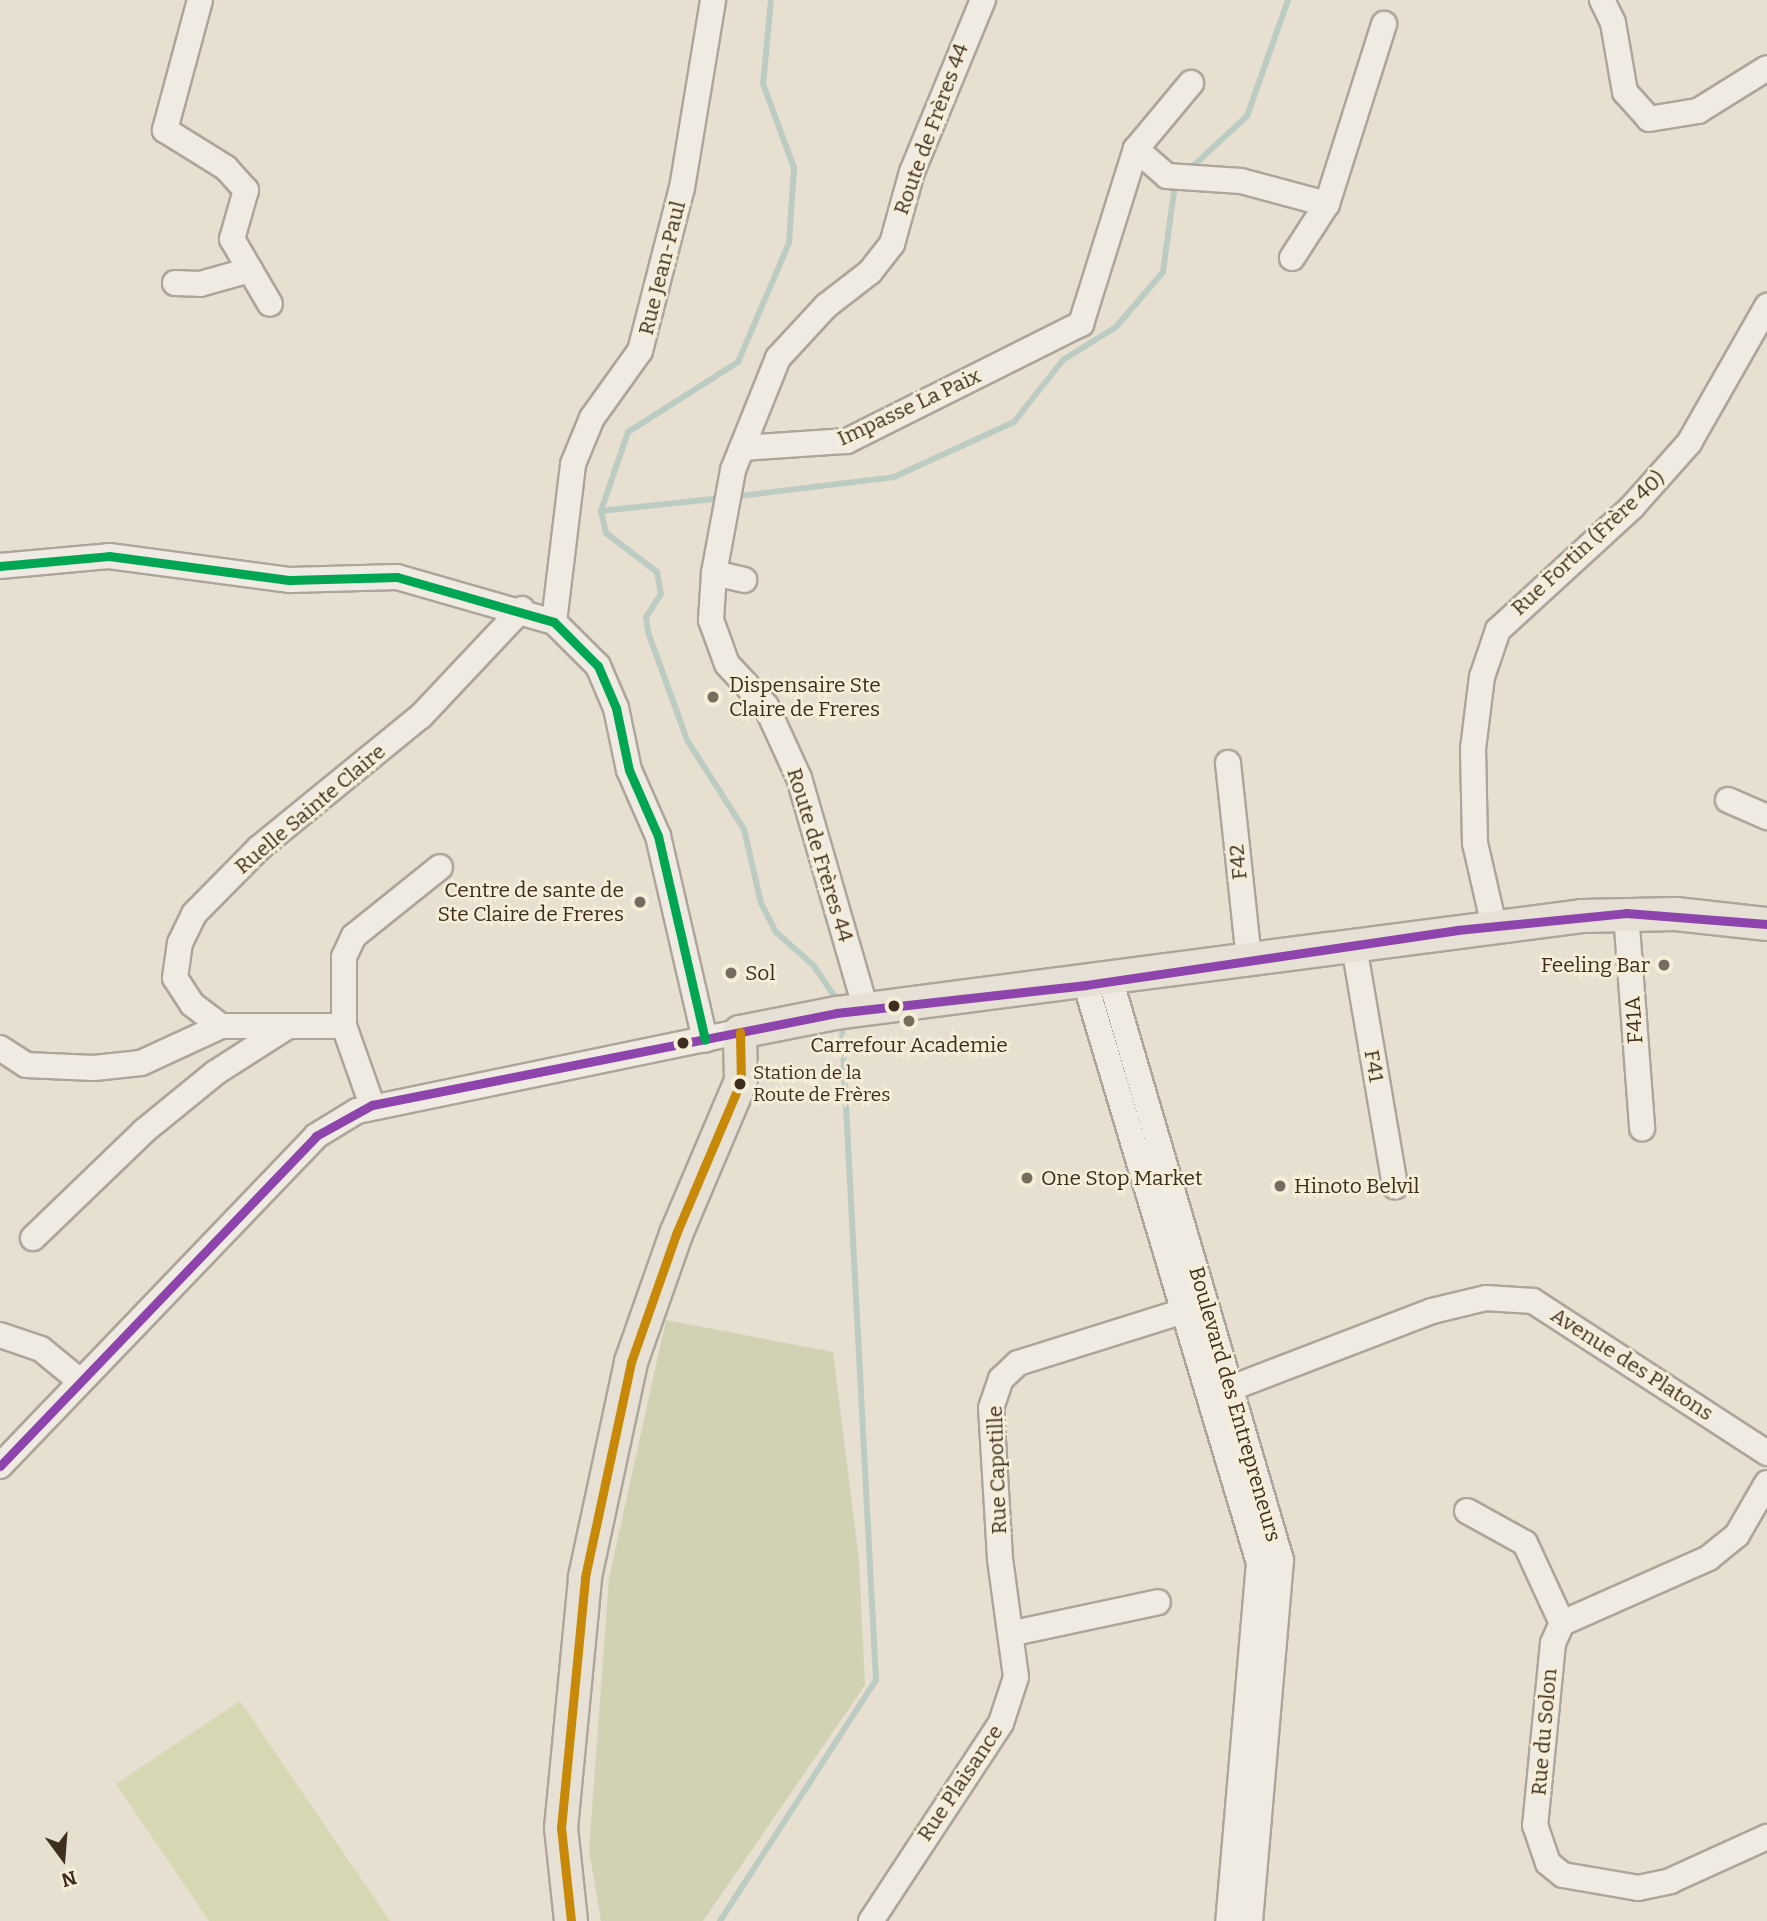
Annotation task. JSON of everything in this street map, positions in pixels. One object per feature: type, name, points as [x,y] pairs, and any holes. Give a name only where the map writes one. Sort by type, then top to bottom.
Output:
[{"type":"main road","points":[[571,1921],[561,1828],[585,1577],[631,1363],[676,1234],[741,1081],[740,1032],[866,1010],[1098,984],[1494,926],[1626,913],[1767,923]]},
{"type":"street","points":[[200,0],[165,130],[226,168],[246,190],[232,239],[270,304]]},
{"type":"street","name":"Rue Jean-Paul","points":[[554,622],[573,464],[592,418],[640,351],[682,188],[713,0]]},
{"type":"street","name":"Route de Frères 44","points":[[866,1010],[799,778],[766,706],[727,664],[711,620],[714,573],[743,448],[778,358],[826,306],[870,272],[891,244],[912,172],[983,0]]},
{"type":"street","points":[[1601,0],[1613,23],[1625,92],[1649,119],[1698,111],[1767,68]]},
{"type":"street","points":[[1292,258],[1327,204],[1384,24]]},
{"type":"street","points":[[1191,83],[1136,149],[1167,176],[1241,181],[1327,204]]},
{"type":"street","name":"Impasse La Paix","points":[[743,448],[847,441],[1081,324],[1090,307],[1136,149]]},
{"type":"street","points":[[175,284],[200,284],[250,270]]},
{"type":"street","name":"Rue Fortin (Frère 40)","points":[[1494,926],[1475,843],[1473,748],[1482,677],[1498,630],[1632,507],[1689,443],[1767,306]]},
{"type":"street","points":[[0,566],[109,556],[290,580],[397,577],[522,609],[554,622],[598,666],[616,708],[629,770],[658,836],[705,1040]]},
{"type":"street","points":[[714,573],[744,580]]},
{"type":"street","name":"Ruelle Sainte Claire","points":[[221,1027],[192,1004],[175,978],[180,943],[194,914],[259,848],[421,716],[522,609]]},
{"type":"street","name":"F42","points":[[1228,763],[1249,960]]},
{"type":"street","points":[[1728,800],[1767,817]]},
{"type":"street","points":[[372,1105],[344,1026],[340,975],[354,936],[440,867]]},
{"type":"street","name":"F41A","points":[[1626,913],[1642,1128]]},
{"type":"street","name":"F41","points":[[1354,946],[1395,1187]]},
{"type":"street","name":"Boulevard des Entrepreneurs","points":[[1098,984],[1148,1154],[1223,1391]]},
{"type":"street","points":[[33,1238],[144,1131],[215,1073],[288,1026]]},
{"type":"street","points":[[0,1048],[26,1065],[93,1068],[141,1063],[221,1027],[344,1026]]},
{"type":"street","points":[[0,1466],[316,1136],[372,1105],[740,1032]]},
{"type":"street","name":"Boulevard des Entrepreneurs","points":[[1148,1154],[1184,1311],[1263,1483],[1281,1560],[1270,1586],[1256,1736],[1228,1921]]},
{"type":"street","name":"Avenue des Platons","points":[[1223,1391],[1432,1311],[1486,1298],[1533,1301],[1767,1453]]},
{"type":"street","name":"Rue Capotille","points":[[1014,1633],[1000,1558],[991,1408],[1001,1379],[1018,1363],[1184,1311]]},
{"type":"street","points":[[0,1335],[41,1349],[79,1381]]},
{"type":"street","points":[[1467,1511],[1525,1543],[1562,1623],[1709,1558],[1737,1535],[1767,1483]]},
{"type":"street","points":[[1014,1633],[1158,1602]]},
{"type":"street","name":"Rue du Solon","points":[[1562,1623],[1553,1643],[1535,1825],[1548,1863],[1587,1884],[1638,1888],[1670,1881],[1767,1836]]},
{"type":"street","name":"Rue Plaisance","points":[[871,1921],[1002,1723],[1016,1677],[1014,1633]]},
{"type":"street","name":"Boulevard des Entrepreneurs","points":[[1250,1921],[1256,1736]]},
{"type":"green space","points":[[666,1320],[833,1352],[859,1560],[865,1685],[703,1921],[601,1921],[589,1850],[609,1578]]},
{"type":"green space","points":[[240,1701],[390,1921],[209,1921],[116,1784]]},
{"type":"waterway","points":[[771,0],[763,84],[794,168],[789,243],[738,362],[628,432],[601,511],[606,533],[657,572],[661,594],[646,617],[648,632],[687,740],[744,829],[761,903],[776,932],[814,966],[836,999]]},
{"type":"waterway","points":[[1190,169],[1247,116],[1288,0]]},
{"type":"waterway","points":[[732,497],[894,477],[1014,422],[1063,360],[1116,327],[1163,272],[1175,184]]},
{"type":"waterway","points":[[601,511],[722,498]]},
{"type":"waterway","points":[[720,1921],[876,1680],[842,1030]]},
{"type":"transit line","points":[[0,566],[109,556],[290,580],[397,577],[554,622],[598,666],[616,708],[629,770],[658,836],[705,1040]]},
{"type":"transit line","points":[[0,1466],[316,1136],[372,1105],[836,1013],[1086,985],[1457,930],[1626,913],[1767,924]]},
{"type":"transit line","points":[[571,1921],[561,1828],[585,1577],[631,1362],[676,1234],[741,1081],[740,1032]]},
{"type":"place","name":"Dispensaire Ste Claire de Freres","points":[[713,697]]},
{"type":"place","name":"Centre de sante de Ste Claire de Freres","points":[[640,902]]},
{"type":"place","name":"Feeling Bar","points":[[1664,965]]},
{"type":"place","name":"Sol","points":[[731,973]]},
{"type":"place","name":"Carrefour Academie","points":[[909,1021]]},
{"type":"place","name":"Station de la Route de Frères","points":[[740,1084]]},
{"type":"place","name":"One Stop Market","points":[[1027,1178]]},
{"type":"place","name":"Hinoto Belvil","points":[[1280,1186]]}]
